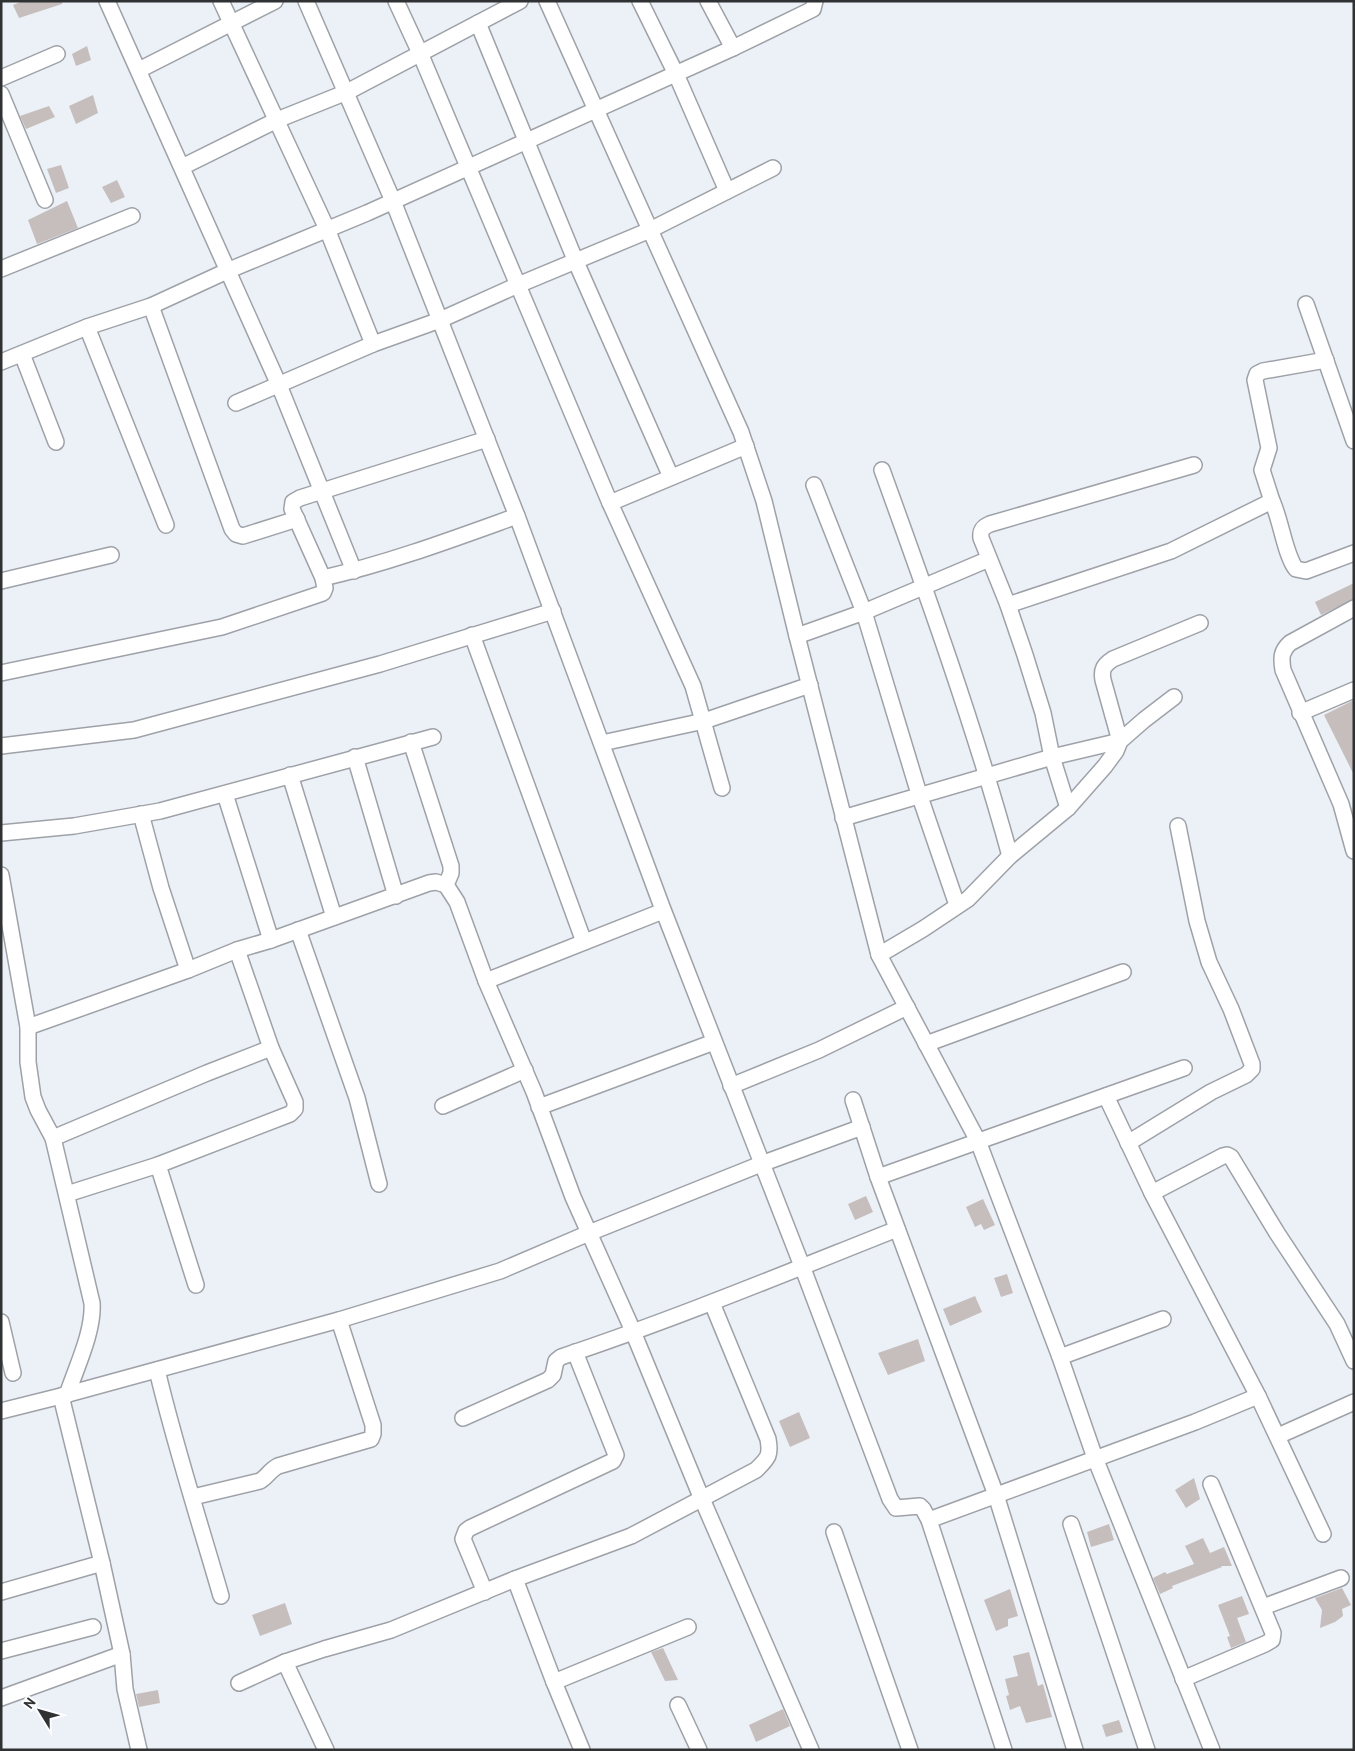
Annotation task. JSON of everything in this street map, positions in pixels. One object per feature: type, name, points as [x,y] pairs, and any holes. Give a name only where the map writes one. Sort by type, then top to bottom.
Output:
[{"type":"street","points":[[107,1],[279,385],[354,571]]},
{"type":"street","points":[[221,1],[327,229],[374,344]]},
{"type":"street","points":[[139,70],[275,1]]},
{"type":"street","points":[[306,1],[393,201],[487,438],[663,910],[893,1504],[896,1508],[920,1506],[929,1520],[1004,1750]]},
{"type":"street","points":[[396,1],[420,53],[610,503],[693,686],[722,788]]},
{"type":"street","points":[[182,167],[277,120],[347,92],[520,1]]},
{"type":"street","points":[[547,1],[741,432],[764,501],[843,818],[880,955],[978,1141],[1060,1358],[1095,1458],[1212,1750]]},
{"type":"street","points":[[640,1],[676,74],[727,191]]},
{"type":"street","points":[[708,1],[733,48]]},
{"type":"street","points":[[1,362],[87,327],[151,306],[227,271],[393,201],[733,48],[813,9],[815,1]]},
{"type":"street","points":[[478,23],[576,262],[671,477]]},
{"type":"street","points":[[1,78],[57,54]]},
{"type":"street","points":[[1,94],[45,200]]},
{"type":"street","points":[[236,403],[374,344],[440,320],[518,284],[576,262],[650,230],[772,168]]},
{"type":"street","points":[[1,269],[132,216]]},
{"type":"street","points":[[1306,304],[1354,441]]},
{"type":"street","points":[[151,306],[232,529],[236,534],[243,536],[297,520]]},
{"type":"street","points":[[87,327],[166,525]]},
{"type":"street","points":[[22,354],[56,442]]},
{"type":"street","points":[[1326,360],[1262,372],[1255,377],[1254,380],[1269,448],[1262,470],[1278,513],[1291,560],[1296,569],[1306,571],[1354,553]]},
{"type":"street","points":[[1,674],[222,627],[323,593],[325,588],[323,578],[292,509],[293,502],[487,438]]},
{"type":"street","points":[[610,503],[746,446]]},
{"type":"street","points":[[1068,808],[1052,756],[1043,712],[1008,605],[980,534],[982,529],[990,524],[1194,465]]},
{"type":"street","points":[[882,470],[925,587],[988,776],[1010,856]]},
{"type":"street","points":[[814,485],[864,612],[919,794],[957,906]]},
{"type":"street","points":[[1008,605],[1171,551],[1272,501]]},
{"type":"street","points":[[323,578],[354,571],[517,516]]},
{"type":"street","points":[[1,581],[111,555]]},
{"type":"street","points":[[797,636],[864,612],[989,559]]},
{"type":"street","points":[[1354,608],[1290,643],[1281,656],[1283,670],[1300,713],[1340,804],[1354,851]]},
{"type":"street","points":[[1,746],[134,730],[380,664],[553,611]]},
{"type":"street","points":[[1120,742],[1103,680],[1104,666],[1113,659],[1200,623]]},
{"type":"street","points":[[472,635],[584,942]]},
{"type":"street","points":[[602,743],[704,720],[810,686]]},
{"type":"street","points":[[1300,713],[1354,690]]},
{"type":"street","points":[[880,955],[968,898],[1010,856],[1068,808],[1105,766],[1120,742],[1144,720],[1174,697]]},
{"type":"street","points":[[1,832],[74,826],[141,814],[225,794],[433,737]]},
{"type":"street","points":[[411,742],[450,866],[451,873],[446,885]]},
{"type":"street","points":[[843,818],[1052,756],[1120,742]]},
{"type":"street","points":[[356,757],[396,896]]},
{"type":"street","points":[[290,775],[334,918]]},
{"type":"street","points":[[225,794],[271,940]]},
{"type":"street","points":[[141,814],[161,888],[188,970]]},
{"type":"street","points":[[1128,1143],[1211,1092],[1246,1075],[1252,1069],[1252,1064],[1210,962],[1197,921],[1178,826]]},
{"type":"street","points":[[1,875],[28,1028],[28,1062],[32,1090],[38,1110],[53,1138],[68,1194],[93,1312],[83,1349],[64,1395],[122,1654],[125,1689],[139,1750]]},
{"type":"street","points":[[28,1028],[188,970],[237,950],[271,940],[429,883],[436,882],[446,885],[457,902],[486,980],[540,1107],[573,1197],[811,1750]]},
{"type":"street","points":[[486,980],[663,910]]},
{"type":"street","points":[[298,930],[357,1098],[379,1184]]},
{"type":"street","points":[[68,1194],[158,1165],[293,1112],[295,1102],[271,1048],[237,950]]},
{"type":"street","points":[[926,1044],[1123,972]]},
{"type":"street","points":[[731,1086],[819,1050],[907,1007]]},
{"type":"street","points":[[540,1107],[714,1042]]},
{"type":"street","points":[[53,1138],[271,1048]]},
{"type":"street","points":[[878,1177],[1184,1068]]},
{"type":"street","points":[[443,1106],[525,1070]]},
{"type":"street","points":[[1106,1096],[1152,1193],[1278,1436],[1323,1534]]},
{"type":"street","points":[[853,1100],[878,1177],[996,1495],[1075,1750]]},
{"type":"street","points":[[1,1411],[338,1320],[500,1272],[589,1233],[761,1164],[862,1127]]},
{"type":"street","points":[[1152,1193],[1223,1156],[1231,1157],[1278,1234],[1337,1324],[1354,1361]]},
{"type":"street","points":[[158,1165],[196,1285]]},
{"type":"street","points":[[463,1418],[548,1380],[553,1375],[556,1361],[575,1352],[633,1333],[712,1303],[898,1229]]},
{"type":"street","points":[[239,1684],[285,1662],[391,1630],[515,1579],[631,1536],[756,1470],[768,1458],[770,1449],[768,1438],[712,1303]]},
{"type":"street","points":[[1060,1358],[1163,1319]]},
{"type":"street","points":[[193,1497],[260,1481],[265,1478],[272,1468],[371,1439],[373,1425],[338,1320]]},
{"type":"street","points":[[1,1322],[13,1373]]},
{"type":"street","points":[[484,1592],[463,1539],[466,1532],[470,1528],[613,1461],[616,1455],[575,1352]]},
{"type":"street","points":[[157,1370],[173,1435],[221,1596]]},
{"type":"street","points":[[929,1520],[1195,1422],[1258,1396]]},
{"type":"street","points":[[1278,1436],[1354,1402]]},
{"type":"street","points":[[1183,1678],[1272,1640],[1273,1633],[1263,1607],[1211,1484]]},
{"type":"street","points":[[1071,1524],[1147,1750]]},
{"type":"street","points":[[834,1532],[910,1750]]},
{"type":"street","points":[[1,1592],[102,1563]]},
{"type":"street","points":[[1263,1607],[1341,1578]]},
{"type":"street","points":[[515,1579],[582,1750]]},
{"type":"street","points":[[1,1651],[93,1627]]},
{"type":"street","points":[[554,1682],[688,1627]]},
{"type":"street","points":[[1,1698],[122,1654]]},
{"type":"street","points":[[285,1662],[326,1750]]},
{"type":"street","points":[[678,1705],[699,1750]]},
{"type":"building","points":[[23,1],[62,1],[62,4],[19,18],[13,5]]},
{"type":"building","points":[[87,46],[91,60],[76,66],[72,54]]},
{"type":"building","points":[[93,95],[98,113],[76,124],[69,106]]},
{"type":"building","points":[[49,106],[55,117],[26,129],[20,116]]},
{"type":"building","points":[[61,165],[69,188],[56,193],[47,169]]},
{"type":"building","points":[[117,180],[125,197],[111,203],[102,187]]},
{"type":"building","points":[[67,201],[78,228],[37,244],[28,220]]},
{"type":"building","points":[[1354,583],[1354,599],[1321,615],[1315,602]]},
{"type":"building","points":[[1354,700],[1354,775],[1324,715]]},
{"type":"building","points":[[866,1196],[873,1212],[855,1220],[848,1204]]},
{"type":"building","points":[[983,1199],[995,1225],[984,1230],[981,1224],[975,1227],[966,1207]]},
{"type":"building","points":[[1007,1274],[1013,1293],[1001,1297],[994,1278]]},
{"type":"building","points":[[975,1296],[982,1312],[950,1326],[943,1309]]},
{"type":"building","points":[[918,1339],[925,1361],[888,1375],[878,1353]]},
{"type":"building","points":[[799,1412],[810,1438],[790,1447],[779,1421]]},
{"type":"building","points":[[1194,1478],[1200,1499],[1186,1508],[1175,1490]]},
{"type":"building","points":[[1109,1524],[1114,1540],[1091,1547],[1087,1532]]},
{"type":"building","points":[[1203,1538],[1210,1553],[1224,1547],[1232,1566],[1221,1566],[1172,1586],[1173,1588],[1160,1594],[1153,1578],[1165,1572],[1167,1574],[1194,1564],[1185,1546]]},
{"type":"building","points":[[1342,1588],[1351,1605],[1342,1609],[1343,1616],[1335,1622],[1320,1628],[1322,1610],[1315,1598]]},
{"type":"building","points":[[1010,1589],[1018,1616],[1008,1619],[1008,1626],[996,1631],[984,1600]]},
{"type":"building","points":[[1242,1596],[1249,1614],[1237,1618],[1246,1642],[1231,1648],[1227,1637],[1230,1636],[1218,1605]]},
{"type":"building","points":[[285,1603],[292,1624],[260,1636],[252,1615]]},
{"type":"building","points":[[663,1648],[678,1680],[665,1681],[651,1652]]},
{"type":"building","points":[[1029,1652],[1038,1686],[1043,1684],[1052,1717],[1026,1723],[1020,1706],[1010,1710],[1006,1696],[1009,1695],[1005,1679],[1018,1676],[1013,1656]]},
{"type":"building","points":[[158,1690],[160,1703],[139,1707],[136,1694]]},
{"type":"building","points":[[783,1709],[790,1726],[756,1742],[749,1725]]},
{"type":"building","points":[[1119,1720],[1123,1732],[1106,1737],[1102,1725]]}]
